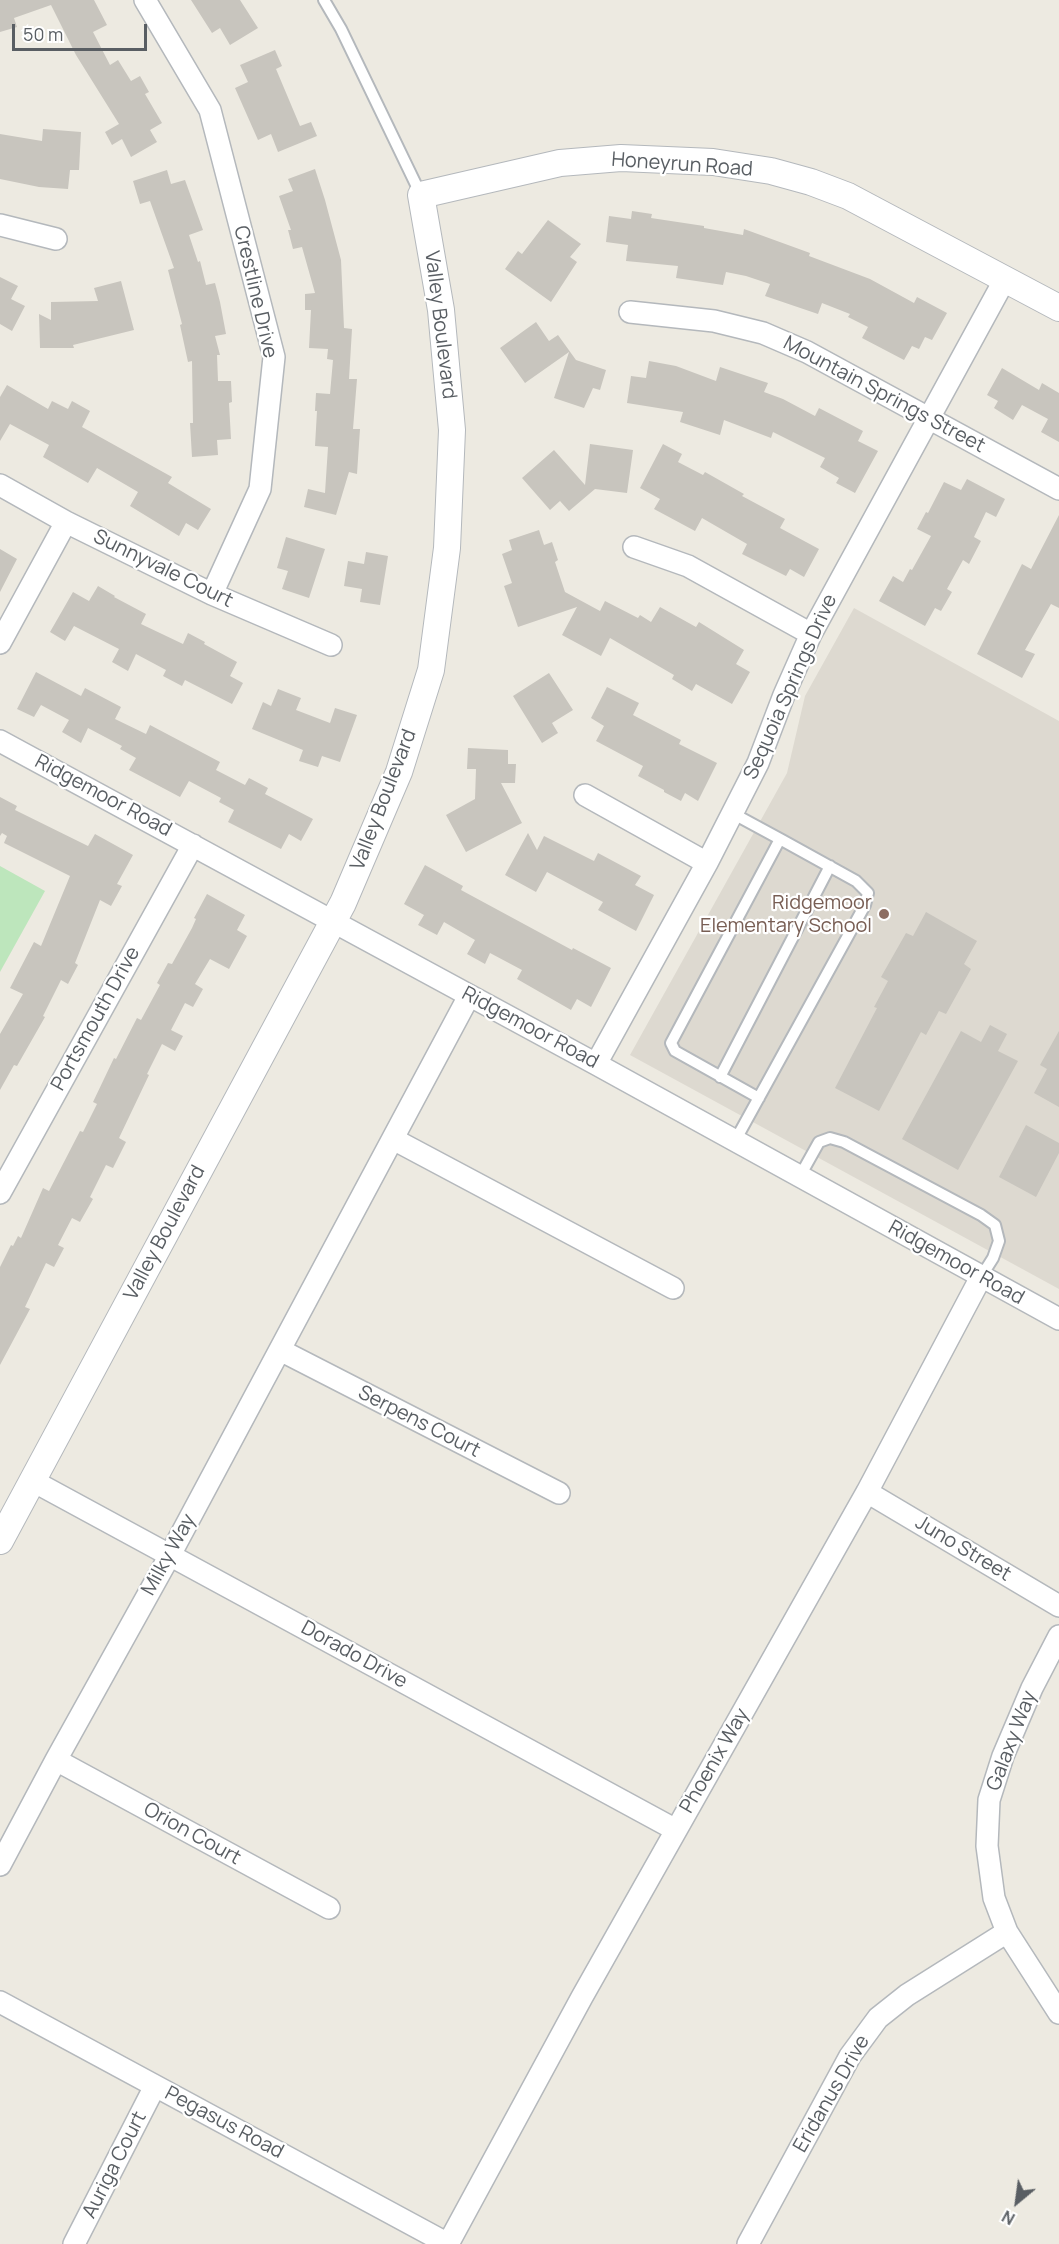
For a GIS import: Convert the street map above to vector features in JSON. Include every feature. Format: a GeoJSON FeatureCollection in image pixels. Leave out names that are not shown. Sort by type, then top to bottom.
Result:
{"type":"FeatureCollection","features":[{"type":"Feature","properties":{"kind":"street","name":"Crestline Drive"},"geometry":{"type":"LineString","coordinates":[[145,0],[210,110],[274,357],[260,489],[212,594]]}},
{"type":"Feature","properties":{"kind":"street","name":"Honeyrun Road"},"geometry":{"type":"LineString","coordinates":[[421,195],[560,163],[621,158],[713,162],[771,171],[811,182],[848,196],[1059,308]]}},
{"type":"Feature","properties":{"kind":"street","name":"Valley Boulevard"},"geometry":{"type":"LineString","coordinates":[[0,1541],[333,920],[366,853],[399,772],[431,670],[447,548],[452,430],[441,310],[421,195]]}},
{"type":"Feature","properties":{"kind":"street"},"geometry":{"type":"LineString","coordinates":[[0,225],[56,239]]}},
{"type":"Feature","properties":{"kind":"street","name":"Sequoia Springs Drive"},"geometry":{"type":"LineString","coordinates":[[596,1064],[707,863],[758,763],[811,634],[1005,279]]}},
{"type":"Feature","properties":{"kind":"street","name":"Mountain Springs Street"},"geometry":{"type":"LineString","coordinates":[[630,312],[714,321],[763,333],[807,352],[1059,489]]}},
{"type":"Feature","properties":{"kind":"street","name":"Sunnyvale Court"},"geometry":{"type":"LineString","coordinates":[[0,485],[66,522],[212,594],[331,645]]}},
{"type":"Feature","properties":{"kind":"street"},"geometry":{"type":"LineString","coordinates":[[0,643],[66,522]]}},
{"type":"Feature","properties":{"kind":"street"},"geometry":{"type":"LineString","coordinates":[[634,547],[688,566],[811,634]]}},
{"type":"Feature","properties":{"kind":"street","name":"Ridgemoor Road"},"geometry":{"type":"LineString","coordinates":[[0,741],[333,920],[1059,1319]]}},
{"type":"Feature","properties":{"kind":"street"},"geometry":{"type":"LineString","coordinates":[[585,795],[707,863]]}},
{"type":"Feature","properties":{"kind":"street","name":"Portsmouth Drive"},"geometry":{"type":"LineString","coordinates":[[0,1193],[193,845]]}},
{"type":"Feature","properties":{"kind":"street","name":"Milky Way"},"geometry":{"type":"LineString","coordinates":[[0,1865],[170,1555],[469,996]]}},
{"type":"Feature","properties":{"kind":"street"},"geometry":{"type":"LineString","coordinates":[[393,1139],[673,1288]]}},
{"type":"Feature","properties":{"kind":"street","name":"Phoenix Way"},"geometry":{"type":"LineString","coordinates":[[448,2244],[582,1997],[867,1492],[981,1277]]}},
{"type":"Feature","properties":{"kind":"street","name":"Serpens Court"},"geometry":{"type":"LineString","coordinates":[[280,1350],[559,1493]]}},
{"type":"Feature","properties":{"kind":"street","name":"Dorado Drive"},"geometry":{"type":"LineString","coordinates":[[33,1481],[676,1830]]}},
{"type":"Feature","properties":{"kind":"street","name":"Juno Street"},"geometry":{"type":"LineString","coordinates":[[867,1492],[1059,1606]]}},
{"type":"Feature","properties":{"kind":"street","name":"Galaxy Way"},"geometry":{"type":"LineString","coordinates":[[1059,1636],[1032,1688],[1007,1746],[989,1800],[987,1846],[994,1898],[1007,1932],[1059,2013]]}},
{"type":"Feature","properties":{"kind":"street","name":"Orion Court"},"geometry":{"type":"LineString","coordinates":[[56,1760],[329,1908]]}},
{"type":"Feature","properties":{"kind":"street","name":"Eridanus Drive"},"geometry":{"type":"LineString","coordinates":[[748,2244],[850,2056],[878,2018],[907,1995],[1007,1932]]}},
{"type":"Feature","properties":{"kind":"street","name":"Pegasus Road"},"geometry":{"type":"LineString","coordinates":[[0,2002],[448,2244]]}},
{"type":"Feature","properties":{"kind":"street","name":"Auriga Court"},"geometry":{"type":"LineString","coordinates":[[74,2244],[155,2086]]}},
{"type":"Feature","properties":{"kind":"lane","name":"Valley Boulevard"},"geometry":{"type":"LineString","coordinates":[[324,0],[341,29],[421,195]]}},
{"type":"Feature","properties":{"kind":"lane"},"geometry":{"type":"LineString","coordinates":[[732,813],[856,881],[868,893],[865,905],[735,1141]]}},
{"type":"Feature","properties":{"kind":"lane"},"geometry":{"type":"LineString","coordinates":[[759,1098],[675,1051],[671,1043],[780,839]]}},
{"type":"Feature","properties":{"kind":"lane"},"geometry":{"type":"LineString","coordinates":[[720,1077],[830,866]]}},
{"type":"Feature","properties":{"kind":"lane"},"geometry":{"type":"LineString","coordinates":[[800,1176],[819,1142],[830,1138],[844,1142],[981,1215],[995,1225],[999,1241],[993,1258],[981,1277]]}},
{"type":"Feature","properties":{"kind":"shaded area","name":"Ridgemoor Elementary School"},"geometry":{"type":"Polygon","coordinates":[[[854,608],[1059,721],[1059,1289],[630,1055],[787,773],[805,696],[854,608]]]}},
{"type":"Feature","properties":{"kind":"green space"},"geometry":{"type":"Polygon","coordinates":[[[0,866],[45,891],[0,972],[0,866]]]}},
{"type":"Feature","properties":{"kind":"building"},"geometry":{"type":"Polygon","coordinates":[[[0,0],[94,0],[107,25],[93,32],[110,65],[118,60],[131,81],[140,76],[149,92],[145,94],[162,123],[150,130],[157,142],[131,157],[122,139],[112,145],[105,132],[119,124],[76,55],[51,5],[14,18],[17,27],[0,32],[0,0]]]}},
{"type":"Feature","properties":{"kind":"building"},"geometry":{"type":"Polygon","coordinates":[[[191,0],[240,0],[258,28],[230,45],[220,28],[212,33],[191,0]]]}},
{"type":"Feature","properties":{"kind":"building"},"geometry":{"type":"Polygon","coordinates":[[[275,50],[282,66],[276,69],[300,126],[311,122],[317,136],[278,152],[271,134],[258,140],[235,88],[248,82],[240,65],[275,50]]]}},
{"type":"Feature","properties":{"kind":"building"},"geometry":{"type":"Polygon","coordinates":[[[43,129],[81,132],[79,170],[70,170],[68,189],[39,187],[0,179],[0,134],[42,141],[43,129]]]}},
{"type":"Feature","properties":{"kind":"building"},"geometry":{"type":"Polygon","coordinates":[[[315,169],[341,260],[344,328],[352,329],[349,379],[357,379],[353,429],[360,429],[357,474],[349,472],[336,515],[304,507],[308,489],[325,493],[328,447],[315,446],[316,393],[330,394],[333,360],[327,359],[328,349],[309,348],[311,310],[305,310],[305,294],[315,293],[302,247],[293,249],[288,230],[291,230],[279,196],[293,191],[288,179],[315,169]]]}},
{"type":"Feature","properties":{"kind":"building"},"geometry":{"type":"Polygon","coordinates":[[[167,170],[171,184],[185,180],[203,230],[189,235],[198,262],[200,261],[206,285],[215,283],[226,334],[215,336],[220,355],[217,355],[218,381],[231,381],[232,402],[229,403],[231,439],[217,440],[218,455],[192,457],[190,423],[193,423],[192,361],[188,362],[180,325],[182,324],[168,270],[174,268],[150,201],[140,204],[133,181],[167,170]]]}},
{"type":"Feature","properties":{"kind":"building"},"geometry":{"type":"Polygon","coordinates":[[[632,211],[652,214],[651,218],[743,235],[744,229],[810,253],[809,256],[870,279],[914,303],[917,297],[947,313],[932,340],[925,337],[919,349],[912,346],[904,360],[862,338],[868,327],[848,317],[850,314],[822,303],[818,314],[765,296],[770,284],[726,272],[723,285],[676,278],[678,266],[626,261],[628,245],[606,242],[609,216],[631,219],[632,211]]]}},
{"type":"Feature","properties":{"kind":"building"},"geometry":{"type":"Polygon","coordinates":[[[548,220],[581,244],[570,257],[577,262],[551,302],[505,269],[518,251],[522,254],[548,220]]]}},
{"type":"Feature","properties":{"kind":"building"},"geometry":{"type":"Polygon","coordinates":[[[0,277],[18,286],[11,299],[25,306],[12,331],[0,324],[0,277]]]}},
{"type":"Feature","properties":{"kind":"building"},"geometry":{"type":"Polygon","coordinates":[[[121,281],[134,330],[73,345],[74,348],[40,348],[39,314],[51,320],[51,302],[98,301],[94,288],[121,281]]]}},
{"type":"Feature","properties":{"kind":"building"},"geometry":{"type":"Polygon","coordinates":[[[536,322],[549,341],[558,335],[576,360],[606,370],[600,390],[593,388],[584,408],[554,398],[569,352],[525,383],[500,348],[536,322]]]}},
{"type":"Feature","properties":{"kind":"building"},"geometry":{"type":"Polygon","coordinates":[[[649,361],[676,366],[716,381],[720,367],[768,383],[764,392],[815,416],[819,408],[863,431],[858,441],[878,451],[855,493],[836,483],[839,478],[820,467],[825,458],[773,432],[771,438],[724,420],[720,435],[680,422],[683,412],[627,403],[631,376],[646,378],[649,361]]]}},
{"type":"Feature","properties":{"kind":"building"},"geometry":{"type":"Polygon","coordinates":[[[1002,368],[1039,390],[1042,383],[1059,393],[1059,442],[1041,432],[1048,419],[1022,405],[1013,420],[994,408],[998,401],[987,395],[1002,368]]]}},
{"type":"Feature","properties":{"kind":"building"},"geometry":{"type":"Polygon","coordinates":[[[7,385],[48,409],[52,401],[68,409],[72,401],[90,411],[82,427],[172,477],[168,483],[211,509],[198,530],[186,523],[179,536],[130,506],[138,492],[97,468],[88,483],[43,457],[49,445],[10,424],[0,441],[0,397],[7,385]]]}},
{"type":"Feature","properties":{"kind":"building"},"geometry":{"type":"Polygon","coordinates":[[[590,444],[633,450],[627,493],[595,489],[569,511],[560,501],[550,510],[522,478],[554,450],[585,485],[590,444]]]}},
{"type":"Feature","properties":{"kind":"building"},"geometry":{"type":"Polygon","coordinates":[[[663,444],[682,454],[678,462],[703,475],[705,472],[744,494],[742,496],[785,519],[780,528],[819,549],[804,577],[790,569],[786,576],[742,554],[747,544],[702,518],[695,531],[654,509],[660,499],[640,488],[663,444]]]}},
{"type":"Feature","properties":{"kind":"building"},"geometry":{"type":"Polygon","coordinates":[[[967,479],[1005,499],[996,517],[986,512],[974,537],[981,541],[969,564],[963,560],[947,589],[952,592],[941,611],[935,608],[925,626],[879,601],[893,576],[903,582],[931,536],[917,529],[944,482],[961,490],[967,479]]]}},
{"type":"Feature","properties":{"kind":"building"},"geometry":{"type":"Polygon","coordinates":[[[1059,515],[1059,608],[1051,604],[1025,650],[1035,654],[1022,678],[977,654],[1022,564],[1031,569],[1059,515]]]}},
{"type":"Feature","properties":{"kind":"building"},"geometry":{"type":"Polygon","coordinates":[[[539,530],[544,545],[552,542],[558,560],[555,562],[565,592],[600,611],[605,601],[651,622],[660,607],[696,627],[699,622],[744,650],[736,664],[750,672],[732,704],[696,684],[692,691],[672,679],[674,675],[610,638],[601,656],[562,635],[577,607],[518,627],[504,586],[512,583],[502,554],[512,550],[509,540],[539,530]]]}},
{"type":"Feature","properties":{"kind":"building"},"geometry":{"type":"Polygon","coordinates":[[[286,537],[325,549],[309,598],[282,589],[288,571],[277,568],[286,537]]]}},
{"type":"Feature","properties":{"kind":"building"},"geometry":{"type":"Polygon","coordinates":[[[0,549],[17,559],[0,592],[0,549]]]}},
{"type":"Feature","properties":{"kind":"building"},"geometry":{"type":"Polygon","coordinates":[[[366,552],[388,556],[380,605],[360,602],[362,589],[344,586],[348,561],[364,564],[366,552]]]}},
{"type":"Feature","properties":{"kind":"building"},"geometry":{"type":"Polygon","coordinates":[[[98,586],[146,614],[141,624],[183,644],[188,633],[237,662],[230,676],[243,683],[232,704],[185,680],[182,686],[163,676],[166,670],[136,654],[128,671],[112,662],[119,649],[74,626],[65,641],[50,632],[73,592],[89,601],[98,586]]]}},
{"type":"Feature","properties":{"kind":"building"},"geometry":{"type":"Polygon","coordinates":[[[36,672],[81,696],[85,688],[121,707],[115,719],[146,734],[150,725],[220,762],[216,770],[245,785],[249,778],[268,788],[265,794],[313,819],[301,841],[289,834],[281,849],[228,822],[234,810],[219,802],[221,798],[189,781],[180,797],[129,770],[136,758],[120,749],[122,746],[88,728],[81,743],[62,732],[69,720],[41,705],[34,717],[17,709],[36,672]]]}},
{"type":"Feature","properties":{"kind":"building"},"geometry":{"type":"Polygon","coordinates":[[[549,673],[573,710],[552,723],[558,733],[542,743],[513,696],[549,673]]]}},
{"type":"Feature","properties":{"kind":"building"},"geometry":{"type":"Polygon","coordinates":[[[607,687],[639,703],[633,715],[681,740],[679,744],[717,763],[698,801],[685,793],[681,801],[664,792],[638,776],[643,766],[596,741],[604,726],[591,718],[607,687]]]}},
{"type":"Feature","properties":{"kind":"building"},"geometry":{"type":"Polygon","coordinates":[[[278,689],[301,698],[296,710],[330,723],[335,708],[357,715],[340,762],[322,756],[318,767],[299,761],[303,750],[252,729],[263,702],[271,706],[278,689]]]}},
{"type":"Feature","properties":{"kind":"building"},"geometry":{"type":"Polygon","coordinates":[[[468,748],[508,750],[508,764],[516,764],[515,783],[501,783],[522,823],[466,852],[446,815],[475,799],[476,769],[467,769],[468,748]]]}},
{"type":"Feature","properties":{"kind":"building"},"geometry":{"type":"Polygon","coordinates":[[[0,797],[17,806],[15,810],[88,846],[95,834],[133,855],[117,884],[122,886],[111,906],[100,900],[75,963],[78,965],[68,984],[61,980],[43,1016],[45,1017],[17,1066],[14,1065],[0,1090],[0,1034],[23,994],[10,988],[34,942],[41,946],[70,876],[4,843],[7,836],[2,833],[0,836],[0,797]]]}},
{"type":"Feature","properties":{"kind":"building"},"geometry":{"type":"Polygon","coordinates":[[[528,833],[537,850],[544,836],[594,861],[598,853],[641,876],[635,885],[654,895],[636,931],[598,910],[603,902],[547,872],[536,892],[505,875],[528,833]]]}},
{"type":"Feature","properties":{"kind":"building"},"geometry":{"type":"Polygon","coordinates":[[[425,865],[463,886],[461,890],[572,950],[573,948],[611,968],[591,1007],[577,999],[571,1010],[517,979],[522,970],[490,953],[485,964],[467,954],[475,940],[444,922],[437,935],[418,925],[424,915],[404,904],[425,865]]]}},
{"type":"Feature","properties":{"kind":"building"},"geometry":{"type":"Polygon","coordinates":[[[207,894],[245,915],[237,930],[247,936],[229,969],[210,959],[195,984],[203,989],[193,1007],[185,1003],[171,1030],[183,1036],[175,1051],[162,1044],[119,1138],[126,1142],[113,1168],[106,1165],[90,1197],[93,1199],[80,1222],[72,1218],[58,1245],[64,1248],[54,1267],[46,1263],[25,1307],[30,1309],[0,1365],[0,1267],[11,1245],[13,1246],[18,1236],[21,1238],[43,1188],[49,1191],[80,1131],[83,1132],[97,1104],[93,1102],[114,1058],[116,1059],[137,1018],[141,1020],[160,985],[157,983],[168,963],[172,964],[207,894]]]}},
{"type":"Feature","properties":{"kind":"building"},"geometry":{"type":"Polygon","coordinates":[[[926,912],[977,941],[964,964],[971,969],[946,1014],[939,1011],[926,1035],[921,1032],[879,1111],[835,1088],[877,1008],[874,1007],[888,981],[881,977],[906,933],[913,936],[926,912]]]}},
{"type":"Feature","properties":{"kind":"building"},"geometry":{"type":"Polygon","coordinates":[[[990,1025],[1007,1034],[998,1051],[1018,1061],[958,1170],[902,1139],[961,1031],[981,1042],[990,1025]]]}},
{"type":"Feature","properties":{"kind":"building"},"geometry":{"type":"Polygon","coordinates":[[[1059,1031],[1059,1107],[1034,1093],[1047,1069],[1040,1065],[1059,1031]]]}},
{"type":"Feature","properties":{"kind":"building"},"geometry":{"type":"Polygon","coordinates":[[[1026,1125],[1059,1143],[1059,1153],[1036,1197],[999,1177],[1026,1125]]]}},
{"type":"Feature","properties":{"kind":"place","name":"Ridgemoor Elementary School"},"geometry":{"type":"Point","coordinates":[884,914]}}]}
